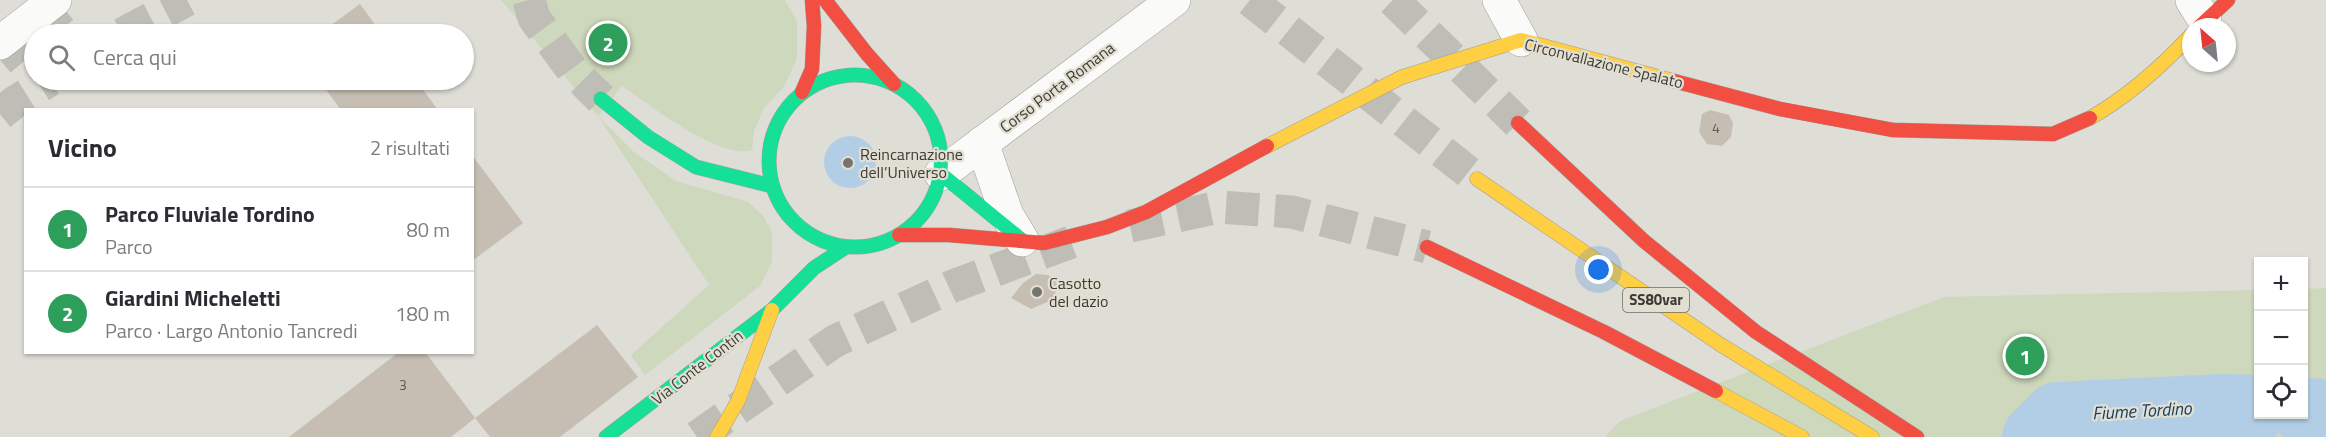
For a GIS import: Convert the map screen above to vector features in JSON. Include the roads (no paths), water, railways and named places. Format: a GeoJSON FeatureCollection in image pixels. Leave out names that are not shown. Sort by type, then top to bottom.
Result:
{"type":"FeatureCollection","features":[{"type":"Feature","properties":{"kind":"main road"},"geometry":{"type":"LineString","coordinates":[[802,92],[828,80],[856,74],[876,77],[894,84],[912,96],[926,112],[936,131],[941,153],[940,174],[936,192],[927,210],[899,236],[873,246],[846,247],[819,240],[795,224],[781,207],[772,186],[768,161],[772,135],[784,111],[802,92],[812,69],[814,26],[812,0]]}},
{"type":"Feature","properties":{"kind":"main road"},"geometry":{"type":"LineString","coordinates":[[825,0],[867,54],[894,84]]}},
{"type":"Feature","properties":{"kind":"main road","name":"Circonvallazione Spalato"},"geometry":{"type":"LineString","coordinates":[[899,236],[949,235],[1044,243],[1107,227],[1191,189],[1286,136],[1402,77],[1521,40],[1780,109],[1893,130],[2053,134],[2078,125],[2122,99],[2166,62],[2203,17]]}},
{"type":"Feature","properties":{"kind":"main road"},"geometry":{"type":"LineString","coordinates":[[601,99],[648,137],[696,167],[772,186]]}},
{"type":"Feature","properties":{"kind":"main road"},"geometry":{"type":"LineString","coordinates":[[1518,123],[1661,255],[1756,332],[1917,437]]}},
{"type":"Feature","properties":{"kind":"main road"},"geometry":{"type":"LineString","coordinates":[[940,174],[1022,240]]}},
{"type":"Feature","properties":{"kind":"main road","name":"SS80var"},"geometry":{"type":"LineString","coordinates":[[1478,179],[1701,331],[1872,437]]}},
{"type":"Feature","properties":{"kind":"main road"},"geometry":{"type":"LineString","coordinates":[[795,224],[797,240]]}},
{"type":"Feature","properties":{"kind":"main road","name":"Via Conte Contin"},"geometry":{"type":"LineString","coordinates":[[606,437],[772,310],[814,268],[846,247]]}},
{"type":"Feature","properties":{"kind":"main road"},"geometry":{"type":"LineString","coordinates":[[1427,247],[1604,332],[1802,437]]}},
{"type":"Feature","properties":{"kind":"main road"},"geometry":{"type":"LineString","coordinates":[[788,295],[796,268]]}},
{"type":"Feature","properties":{"kind":"main road"},"geometry":{"type":"LineString","coordinates":[[717,437],[742,391],[772,310]]}},
{"type":"Feature","properties":{"kind":"street"},"geometry":{"type":"LineString","coordinates":[[24,24],[55,0]]}},
{"type":"Feature","properties":{"kind":"street","name":"Corso Porta Romana"},"geometry":{"type":"LineString","coordinates":[[940,174],[982,143],[1138,11],[1174,0]]}},
{"type":"Feature","properties":{"kind":"street"},"geometry":{"type":"LineString","coordinates":[[1499,0],[1521,40]]}},
{"type":"Feature","properties":{"kind":"street"},"geometry":{"type":"LineString","coordinates":[[0,43],[24,24]]}},
{"type":"Feature","properties":{"kind":"street"},"geometry":{"type":"LineString","coordinates":[[982,143],[1007,215],[1022,240]]}},
{"type":"Feature","properties":{"kind":"water"},"geometry":{"type":"Polygon","coordinates":[[[850,136],[860,138],[868,144],[874,152],[876,162],[874,172],[868,180],[860,186],[850,188],[840,186],[832,180],[826,172],[824,162],[826,152],[832,144],[840,138],[850,136]]]}},
{"type":"Feature","properties":{"kind":"waterway","name":"Fiume Tordino"},"geometry":{"type":"LineString","coordinates":[[2035,437],[2057,415],[2222,407],[2254,408]]}},
{"type":"Feature","properties":{"kind":"waterway","name":"Fiume Tordino"},"geometry":{"type":"LineString","coordinates":[[2308,411],[2326,412]]}},
{"type":"Feature","properties":{"kind":"tunnel"},"geometry":{"type":"LineString","coordinates":[[43,24],[71,0]]}},
{"type":"Feature","properties":{"kind":"tunnel"},"geometry":{"type":"LineString","coordinates":[[141,24],[187,0]]}},
{"type":"Feature","properties":{"kind":"tunnel"},"geometry":{"type":"LineString","coordinates":[[529,0],[534,18],[573,71],[601,99]]}},
{"type":"Feature","properties":{"kind":"tunnel"},"geometry":{"type":"LineString","coordinates":[[1250,0],[1477,179]]}},
{"type":"Feature","properties":{"kind":"tunnel"},"geometry":{"type":"LineString","coordinates":[[1393,0],[1518,123]]}},
{"type":"Feature","properties":{"kind":"tunnel"},"geometry":{"type":"LineString","coordinates":[[0,60],[24,40]]}},
{"type":"Feature","properties":{"kind":"tunnel"},"geometry":{"type":"LineString","coordinates":[[0,114],[34,90]]}},
{"type":"Feature","properties":{"kind":"tunnel"},"geometry":{"type":"LineString","coordinates":[[1130,226],[1219,207],[1292,212],[1427,247]]}},
{"type":"Feature","properties":{"kind":"tunnel"},"geometry":{"type":"LineString","coordinates":[[697,437],[835,341],[953,286],[1071,242]]}},
{"type":"Feature","properties":{"kind":"place","name":"Giardini Micheletti"},"geometry":{"type":"Point","coordinates":[608,43]}},
{"type":"Feature","properties":{"kind":"place","name":"Reincarnazione dell’Universo"},"geometry":{"type":"Point","coordinates":[848,163]}},
{"type":"Feature","properties":{"kind":"place","name":"Casotto del dazio"},"geometry":{"type":"Point","coordinates":[1037,292]}},
{"type":"Feature","properties":{"kind":"place","name":"Parco Fluviale Tordino"},"geometry":{"type":"Point","coordinates":[2025,356]}}]}
